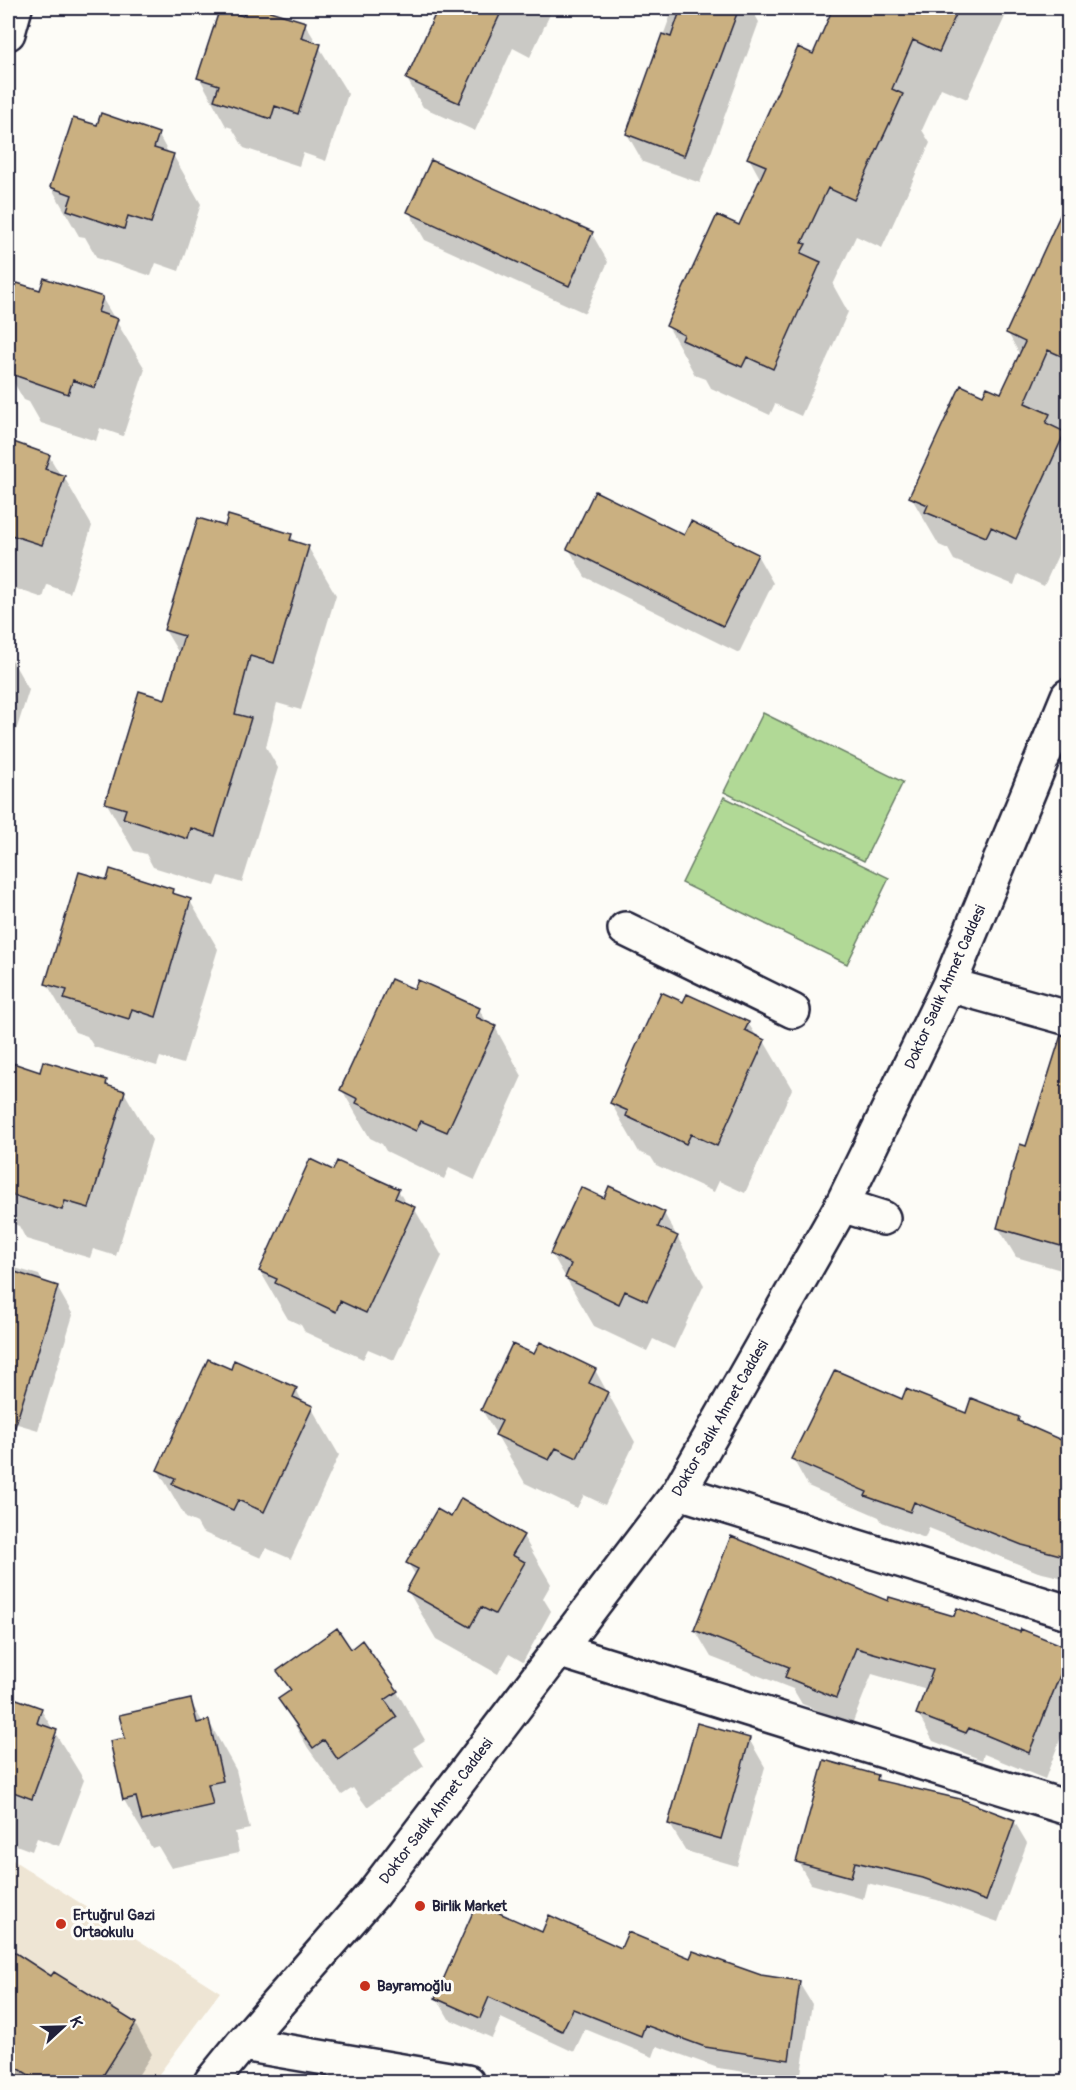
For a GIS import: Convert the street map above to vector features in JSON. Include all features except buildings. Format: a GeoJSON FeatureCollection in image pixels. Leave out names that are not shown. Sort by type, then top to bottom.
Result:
{"type":"FeatureCollection","features":[{"type":"Feature","properties":{"kind":"street"},"geometry":{"type":"LineString","coordinates":[[8,33],[15,8]]}},
{"type":"Feature","properties":{"kind":"street","name":"Doktor Sadık Ahmet Caddesi"},"geometry":{"type":"LineString","coordinates":[[211,2082],[372,1895],[679,1492],[842,1204],[949,985],[1068,696]]}},
{"type":"Feature","properties":{"kind":"street"},"geometry":{"type":"LineString","coordinates":[[625,929],[793,1011]]}},
{"type":"Feature","properties":{"kind":"street"},"geometry":{"type":"LineString","coordinates":[[949,985],[1068,1018]]}},
{"type":"Feature","properties":{"kind":"street"},"geometry":{"type":"LineString","coordinates":[[842,1204],[883,1218]]}},
{"type":"Feature","properties":{"kind":"street"},"geometry":{"type":"LineString","coordinates":[[679,1492],[1068,1612]]}},
{"type":"Feature","properties":{"kind":"street"},"geometry":{"type":"LineString","coordinates":[[558,1650],[1068,1808]]}},
{"type":"Feature","properties":{"kind":"street"},"geometry":{"type":"LineString","coordinates":[[242,2044],[467,2082]]}},
{"type":"Feature","properties":{"kind":"shaded area","name":"Ertuğrul Gazi Ortaokulu"},"geometry":{"type":"Polygon","coordinates":[[[8,1857],[220,1992],[153,2082],[8,2082],[8,1857]]]}},
{"type":"Feature","properties":{"kind":"green space"},"geometry":{"type":"Polygon","coordinates":[[[763,713],[903,782],[864,861],[724,792],[763,713]]]}},
{"type":"Feature","properties":{"kind":"green space"},"geometry":{"type":"Polygon","coordinates":[[[724,797],[889,878],[847,964],[682,883],[724,797]]]}},
{"type":"Feature","properties":{"kind":"place","name":"Birlik Market"},"geometry":{"type":"Point","coordinates":[420,1906]}},
{"type":"Feature","properties":{"kind":"place","name":"Ertuğrul Gazi Ortaokulu"},"geometry":{"type":"Point","coordinates":[61,1924]}},
{"type":"Feature","properties":{"kind":"place","name":"Bayramoğlu"},"geometry":{"type":"Point","coordinates":[365,1986]}}]}
